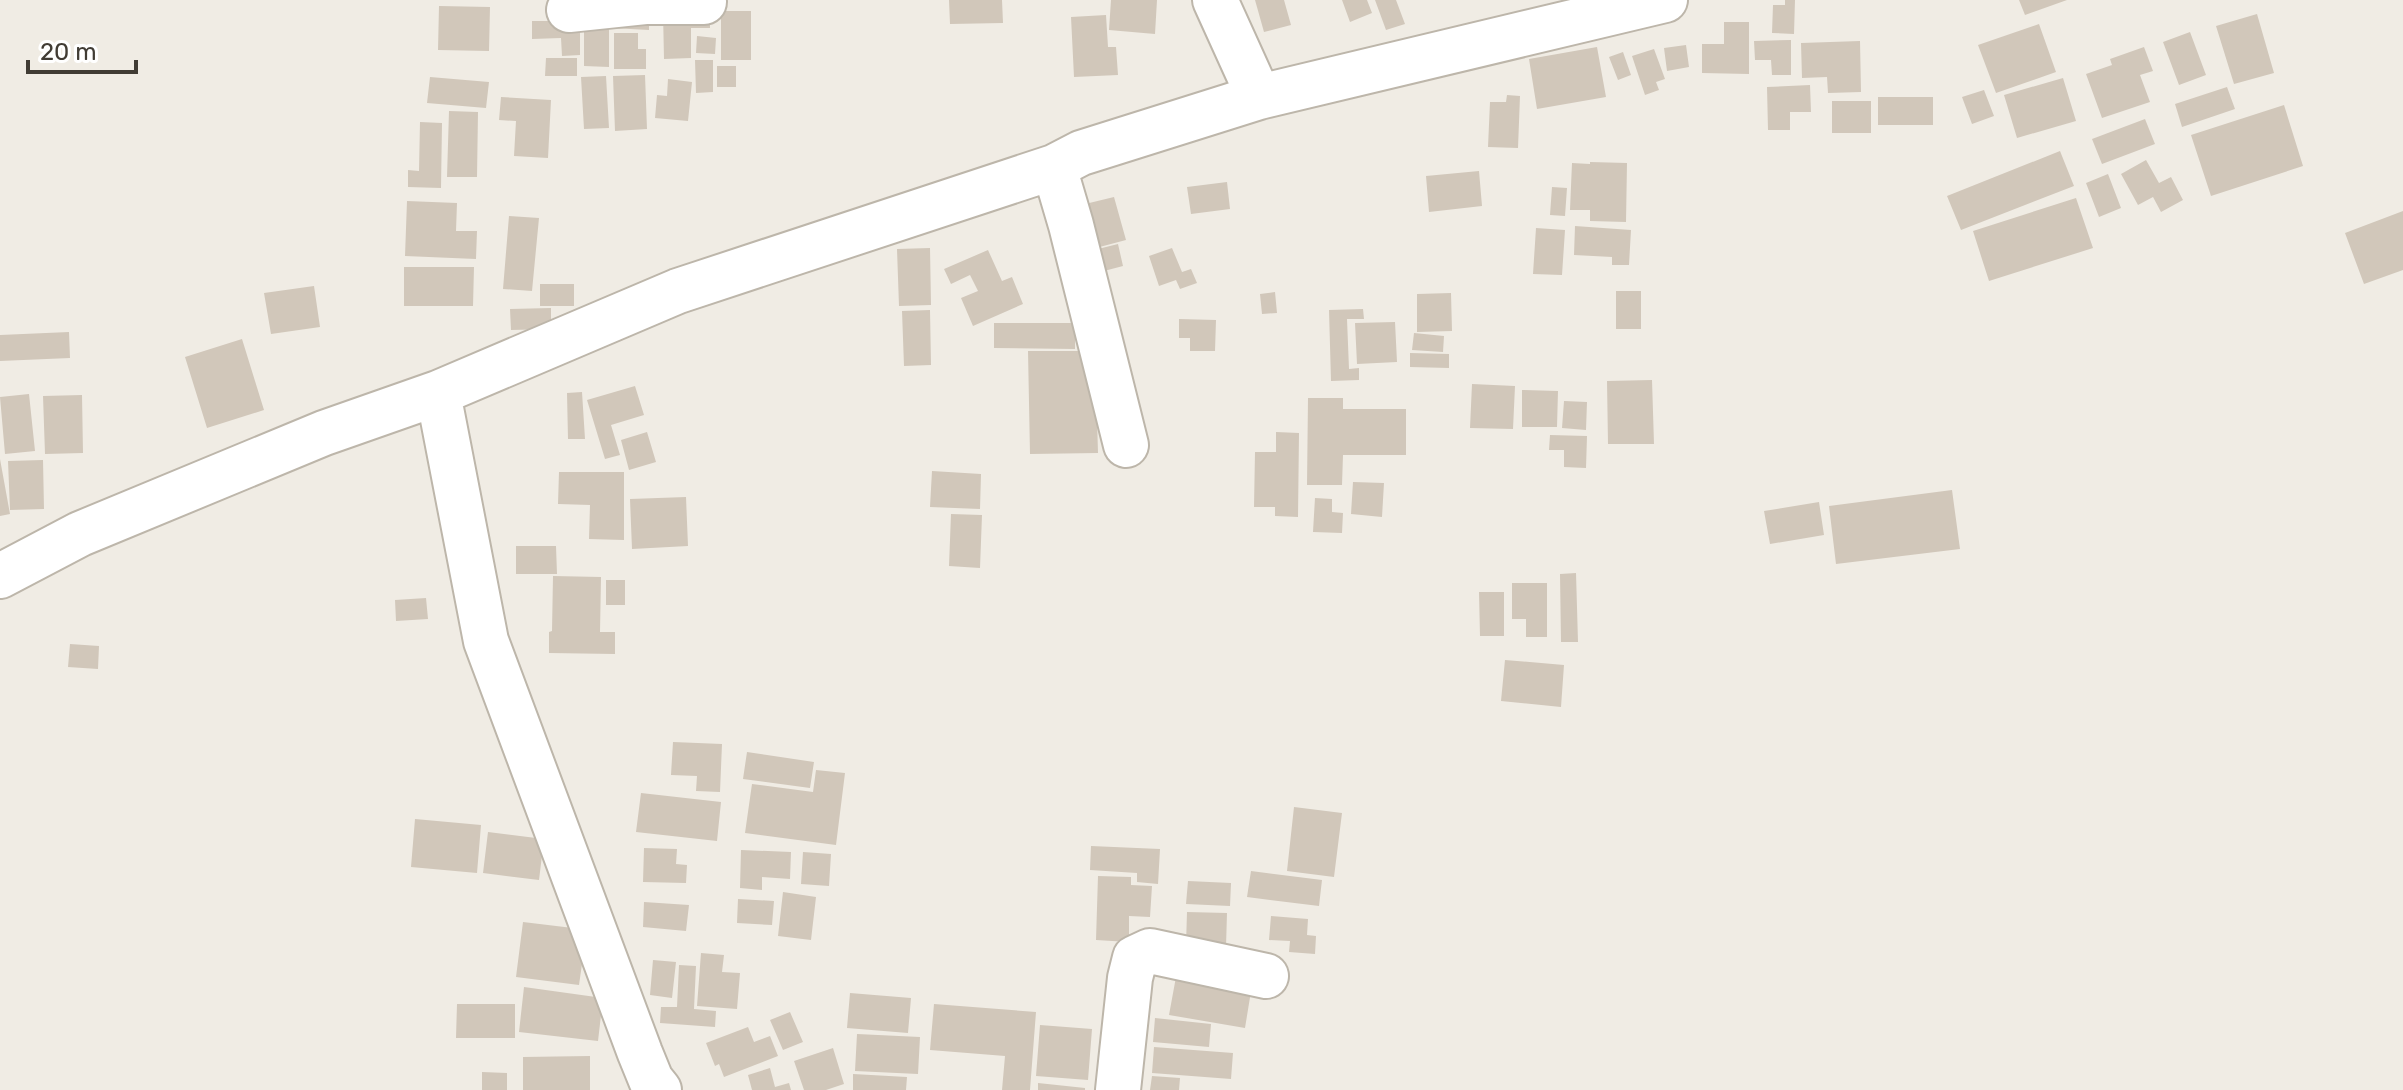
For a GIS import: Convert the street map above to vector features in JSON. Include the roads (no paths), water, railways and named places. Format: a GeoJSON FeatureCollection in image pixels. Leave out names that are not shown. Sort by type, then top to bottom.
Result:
{"type":"FeatureCollection","features":[{"type":"Feature","properties":{"kind":"street"},"geometry":{"type":"LineString","coordinates":[[569,10],[703,0]]}},
{"type":"Feature","properties":{"kind":"street"},"geometry":{"type":"LineString","coordinates":[[1215,0],[1259,97]]}},
{"type":"Feature","properties":{"kind":"street"},"geometry":{"type":"LineString","coordinates":[[0,576],[80,534],[324,433],[438,393],[678,291],[1054,167],[1081,153],[1259,97],[1643,3]]}},
{"type":"Feature","properties":{"kind":"street"},"geometry":{"type":"LineString","coordinates":[[1054,167],[1126,445]]}},
{"type":"Feature","properties":{"kind":"street"},"geometry":{"type":"LineString","coordinates":[[438,393],[486,641],[640,1053],[651,1080],[659,1090]]}},
{"type":"Feature","properties":{"kind":"street"},"geometry":{"type":"LineString","coordinates":[[1118,1090],[1130,978],[1135,958],[1150,951],[1266,976]]}}]}
